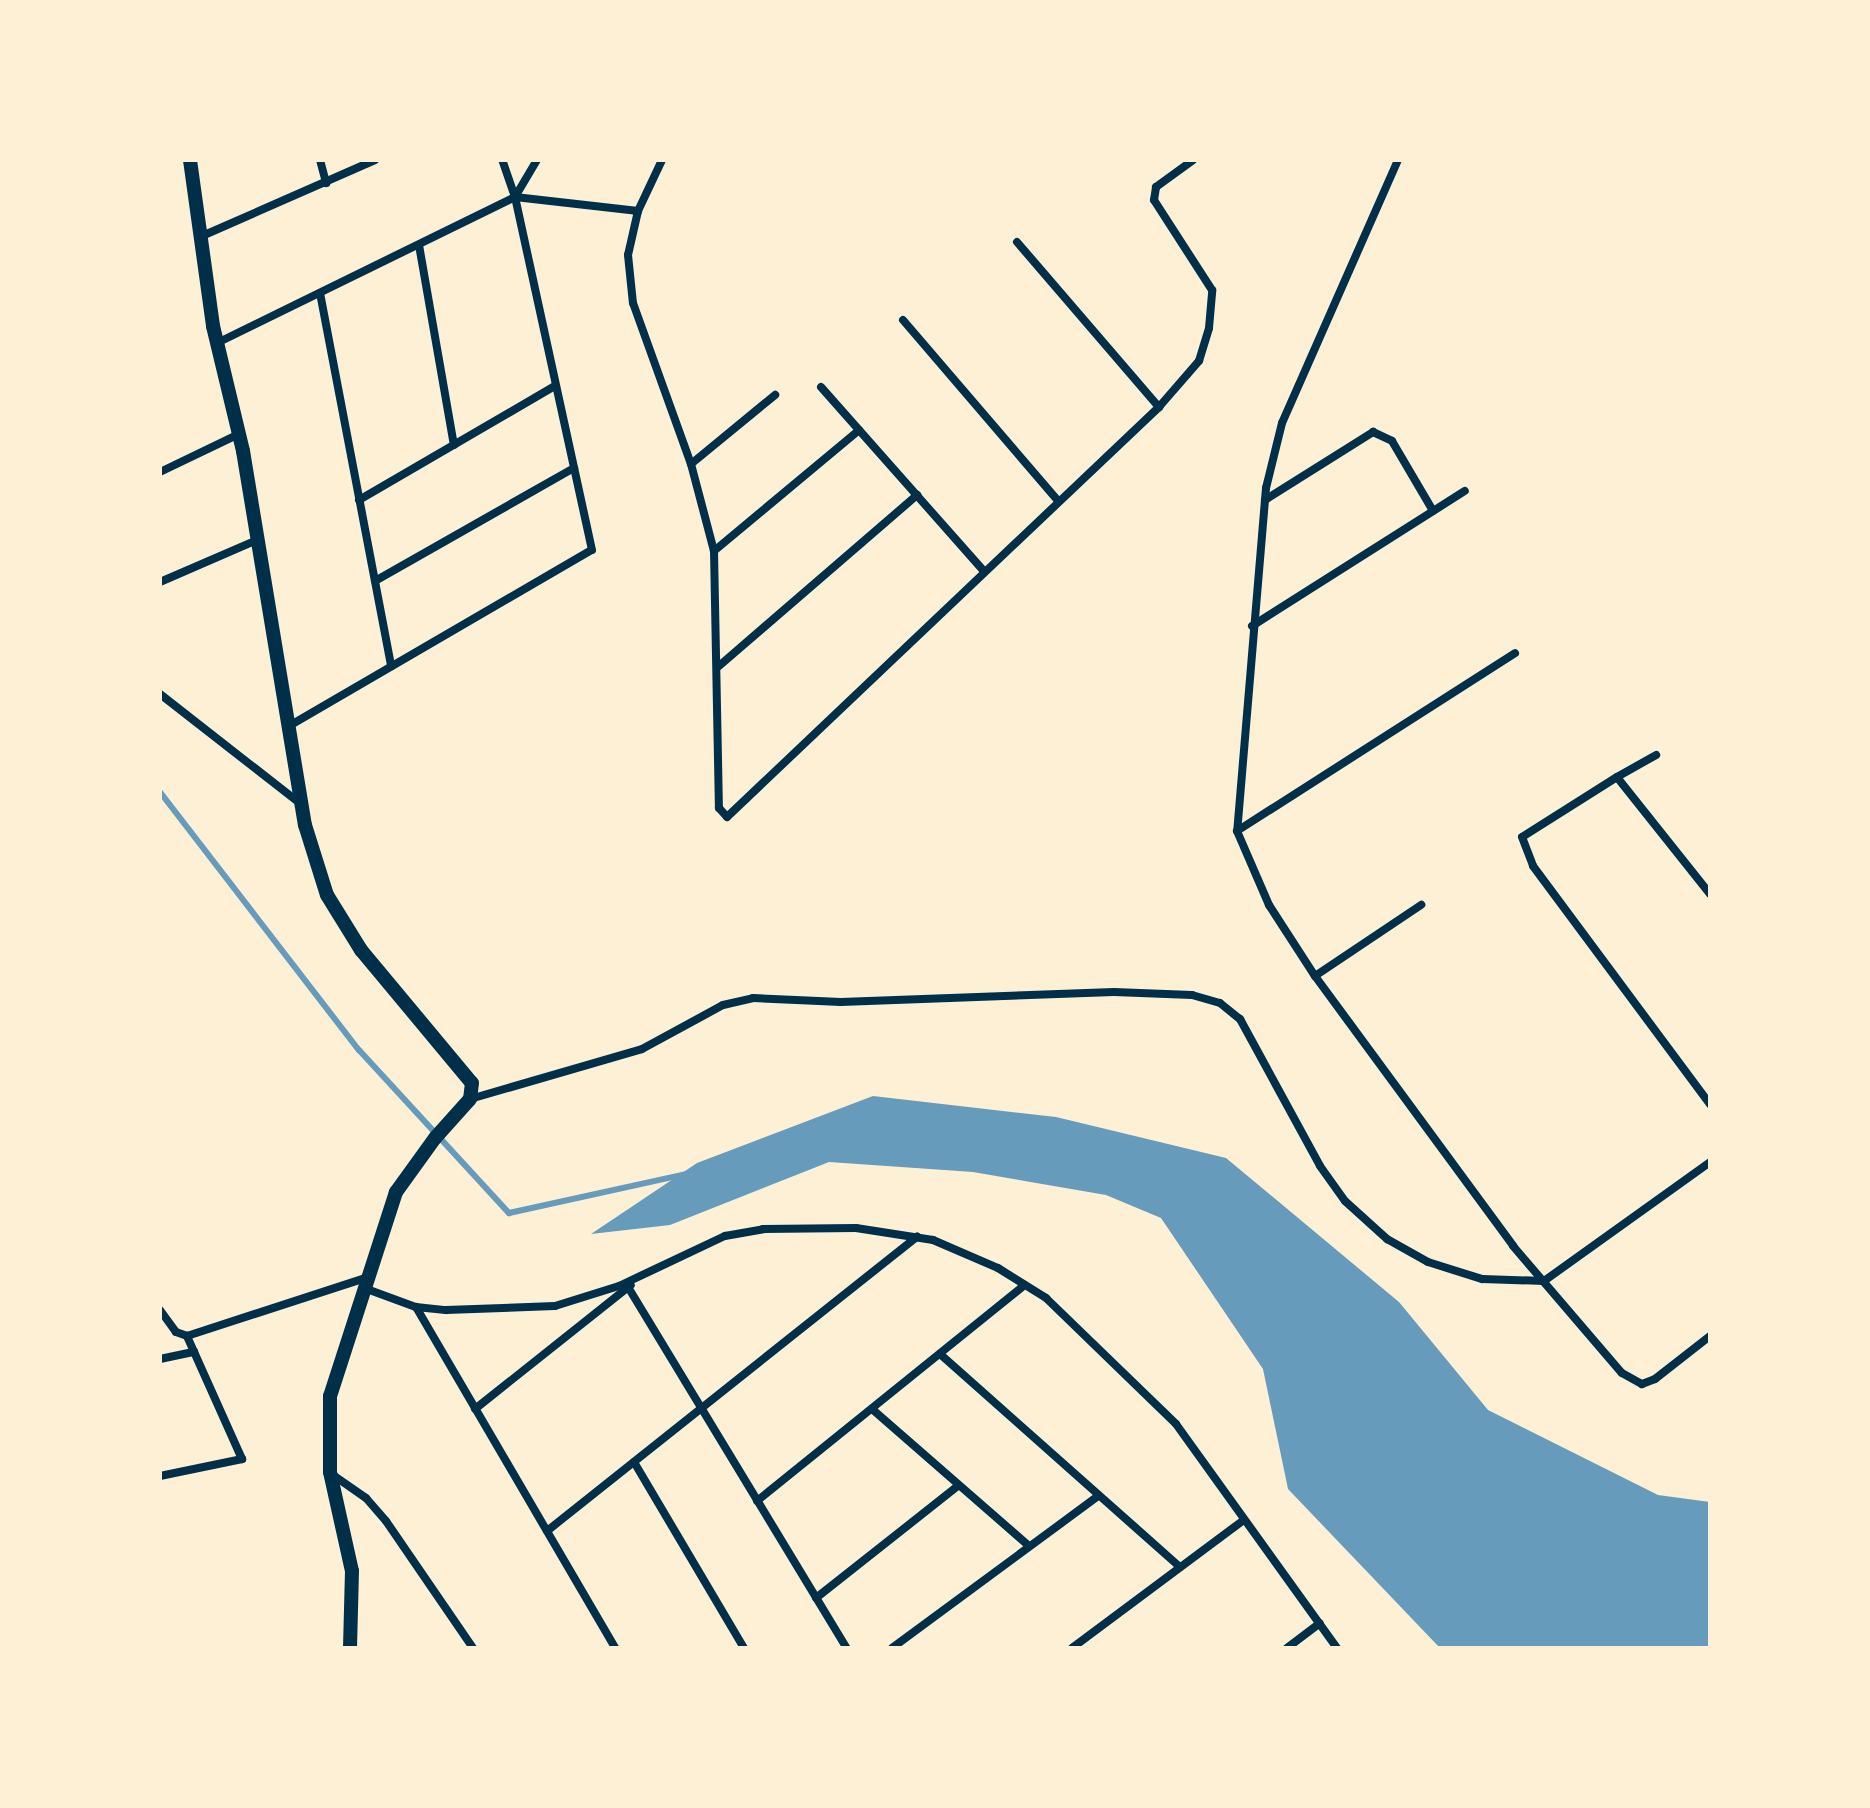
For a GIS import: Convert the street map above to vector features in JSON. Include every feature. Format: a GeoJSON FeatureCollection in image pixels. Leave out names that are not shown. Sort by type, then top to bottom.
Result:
{"type":"FeatureCollection","features":[{"type":"Feature","properties":{"kind":"street"},"geometry":{"type":"LineString","coordinates":[[190,160],[217,343],[239,434],[301,804],[327,895],[361,950],[465,1069],[472,1083],[470,1099]]}},
{"type":"Feature","properties":{"kind":"street"},"geometry":{"type":"LineString","coordinates":[[320,160],[326,183]]}},
{"type":"Feature","properties":{"kind":"street"},"geometry":{"type":"LineString","coordinates":[[202,236],[375,160]]}},
{"type":"Feature","properties":{"kind":"street"},"geometry":{"type":"LineString","coordinates":[[287,727],[592,550],[515,197],[502,160]]}},
{"type":"Feature","properties":{"kind":"street"},"geometry":{"type":"LineString","coordinates":[[217,343],[515,197],[537,160]]}},
{"type":"Feature","properties":{"kind":"street"},"geometry":{"type":"LineString","coordinates":[[662,160],[638,211],[628,255],[633,303],[691,464],[714,551],[719,666],[719,808],[727,817],[1159,407],[1199,361],[1209,328],[1212,290],[1154,200],[1156,187],[1193,160]]}},
{"type":"Feature","properties":{"kind":"street"},"geometry":{"type":"LineString","coordinates":[[1398,160],[1282,423],[1265,500],[1237,831],[1269,905],[1315,976],[1544,1281],[1622,1373],[1642,1384],[1710,1336]]}},
{"type":"Feature","properties":{"kind":"street"},"geometry":{"type":"LineString","coordinates":[[515,197],[638,211]]}},
{"type":"Feature","properties":{"kind":"street"},"geometry":{"type":"LineString","coordinates":[[1017,242],[1159,407]]}},
{"type":"Feature","properties":{"kind":"street"},"geometry":{"type":"LineString","coordinates":[[419,245],[454,445]]}},
{"type":"Feature","properties":{"kind":"street"},"geometry":{"type":"LineString","coordinates":[[320,293],[391,666]]}},
{"type":"Feature","properties":{"kind":"street"},"geometry":{"type":"LineString","coordinates":[[903,320],[1058,501]]}},
{"type":"Feature","properties":{"kind":"street"},"geometry":{"type":"LineString","coordinates":[[359,500],[555,386]]}},
{"type":"Feature","properties":{"kind":"street"},"geometry":{"type":"LineString","coordinates":[[821,387],[984,571]]}},
{"type":"Feature","properties":{"kind":"street"},"geometry":{"type":"LineString","coordinates":[[691,464],[775,395]]}},
{"type":"Feature","properties":{"kind":"street"},"geometry":{"type":"LineString","coordinates":[[714,551],[859,430]]}},
{"type":"Feature","properties":{"kind":"street"},"geometry":{"type":"LineString","coordinates":[[1265,500],[1373,432],[1392,441],[1433,511]]}},
{"type":"Feature","properties":{"kind":"street"},"geometry":{"type":"LineString","coordinates":[[160,472],[239,434]]}},
{"type":"Feature","properties":{"kind":"street"},"geometry":{"type":"LineString","coordinates":[[375,581],[574,468]]}},
{"type":"Feature","properties":{"kind":"street"},"geometry":{"type":"LineString","coordinates":[[1252,626],[1465,491]]}},
{"type":"Feature","properties":{"kind":"street"},"geometry":{"type":"LineString","coordinates":[[719,666],[917,495]]}},
{"type":"Feature","properties":{"kind":"street"},"geometry":{"type":"LineString","coordinates":[[160,582],[257,540]]}},
{"type":"Feature","properties":{"kind":"street"},"geometry":{"type":"LineString","coordinates":[[1237,831],[1515,653]]}},
{"type":"Feature","properties":{"kind":"street"},"geometry":{"type":"LineString","coordinates":[[160,694],[301,804]]}},
{"type":"Feature","properties":{"kind":"street"},"geometry":{"type":"LineString","coordinates":[[1656,755],[1530,828],[1522,845],[1710,1104]]}},
{"type":"Feature","properties":{"kind":"street"},"geometry":{"type":"LineString","coordinates":[[1617,777],[1710,894]]}},
{"type":"Feature","properties":{"kind":"street"},"geometry":{"type":"LineString","coordinates":[[1315,976],[1421,905]]}},
{"type":"Feature","properties":{"kind":"street"},"geometry":{"type":"LineString","coordinates":[[350,1648],[352,1571],[330,1472],[330,1396],[396,1192],[435,1138],[470,1099],[642,1049],[723,1005],[753,998],[841,1002],[1114,992],[1192,995],[1220,1003],[1240,1019],[1320,1166],[1345,1201],[1387,1239],[1428,1262],[1482,1279],[1544,1281],[1710,1162]]}},
{"type":"Feature","properties":{"kind":"street"},"geometry":{"type":"LineString","coordinates":[[160,1310],[176,1332],[187,1336],[365,1283],[416,1307],[555,1306],[619,1286],[653,1267],[725,1236],[763,1229],[856,1228],[917,1237],[967,1254],[1025,1285],[1088,1335],[1176,1424],[1337,1648]]}},
{"type":"Feature","properties":{"kind":"street"},"geometry":{"type":"LineString","coordinates":[[547,1531],[917,1237]]}},
{"type":"Feature","properties":{"kind":"street"},"geometry":{"type":"LineString","coordinates":[[475,1409],[653,1267]]}},
{"type":"Feature","properties":{"kind":"street"},"geometry":{"type":"LineString","coordinates":[[757,1501],[1025,1285]]}},
{"type":"Feature","properties":{"kind":"street"},"geometry":{"type":"LineString","coordinates":[[628,1287],[847,1648]]}},
{"type":"Feature","properties":{"kind":"street"},"geometry":{"type":"LineString","coordinates":[[416,1307],[615,1648]]}},
{"type":"Feature","properties":{"kind":"street"},"geometry":{"type":"LineString","coordinates":[[160,1476],[242,1459],[187,1336]]}},
{"type":"Feature","properties":{"kind":"street"},"geometry":{"type":"LineString","coordinates":[[160,1359],[194,1352]]}},
{"type":"Feature","properties":{"kind":"street"},"geometry":{"type":"LineString","coordinates":[[940,1354],[1180,1567]]}},
{"type":"Feature","properties":{"kind":"street"},"geometry":{"type":"LineString","coordinates":[[872,1409],[1029,1546]]}},
{"type":"Feature","properties":{"kind":"street"},"geometry":{"type":"LineString","coordinates":[[634,1462],[744,1648]]}},
{"type":"Feature","properties":{"kind":"street"},"geometry":{"type":"LineString","coordinates":[[330,1472],[366,1498],[386,1521],[473,1648]]}},
{"type":"Feature","properties":{"kind":"street"},"geometry":{"type":"LineString","coordinates":[[816,1598],[959,1485]]}},
{"type":"Feature","properties":{"kind":"street"},"geometry":{"type":"LineString","coordinates":[[892,1648],[1098,1496]]}},
{"type":"Feature","properties":{"kind":"street"},"geometry":{"type":"LineString","coordinates":[[1072,1648],[1244,1520]]}},
{"type":"Feature","properties":{"kind":"street"},"geometry":{"type":"LineString","coordinates":[[1287,1648],[1320,1623]]}},
{"type":"Feature","properties":{"kind":"water"},"geometry":{"type":"Polygon","coordinates":[[[873,1096],[1056,1117],[1226,1158],[1399,1302],[1488,1410],[1658,1495],[1710,1502],[1710,1648],[1440,1648],[1288,1489],[1263,1369],[1161,1218],[1106,1195],[973,1172],[829,1162],[670,1225],[591,1234],[697,1163],[873,1096]]]}},
{"type":"Feature","properties":{"kind":"waterway"},"geometry":{"type":"LineString","coordinates":[[160,792],[359,1050],[509,1213],[686,1174]]}}]}
